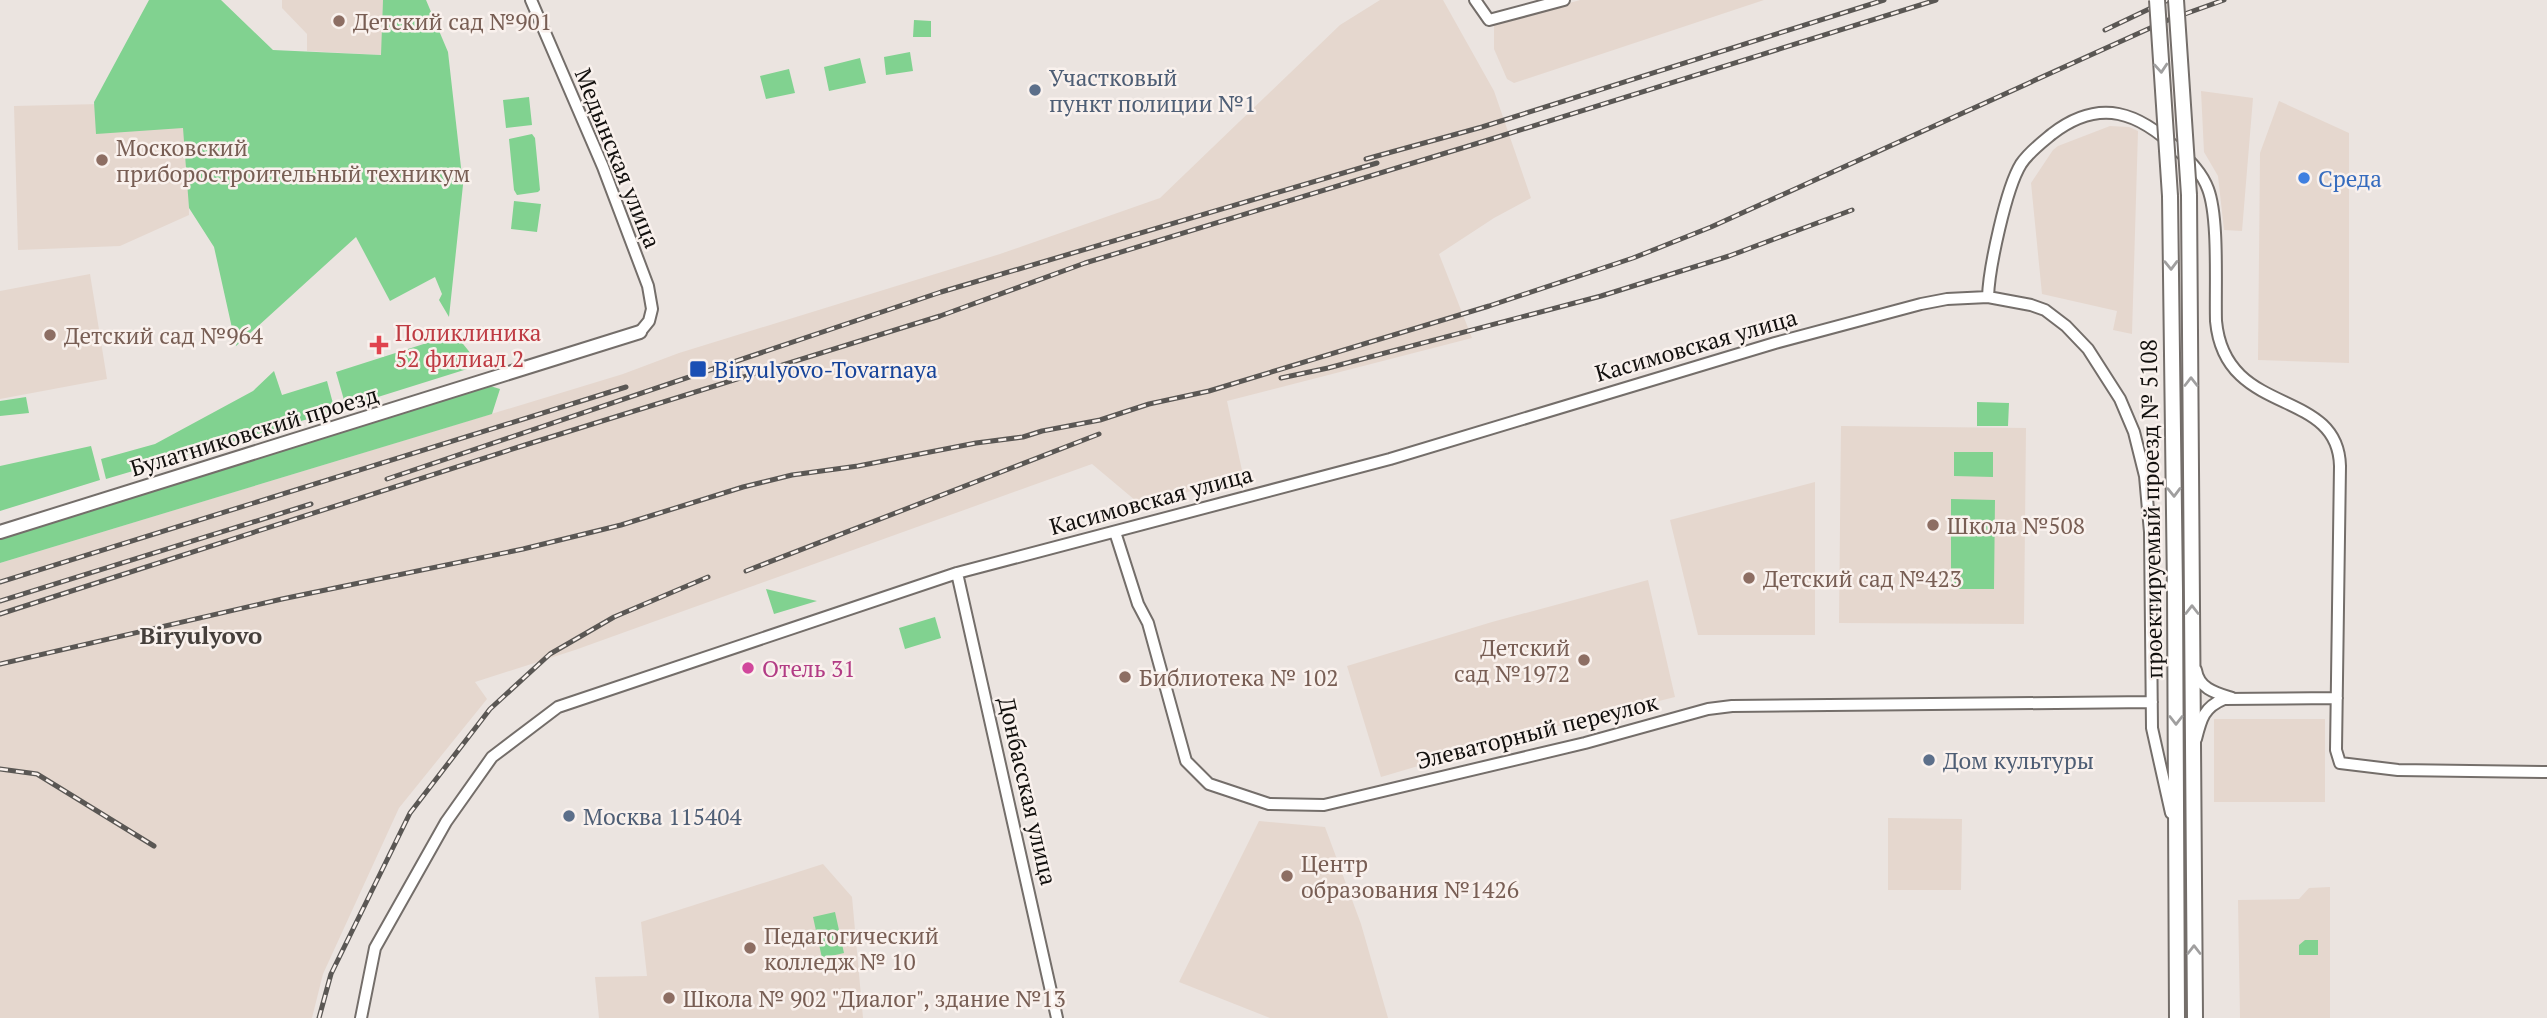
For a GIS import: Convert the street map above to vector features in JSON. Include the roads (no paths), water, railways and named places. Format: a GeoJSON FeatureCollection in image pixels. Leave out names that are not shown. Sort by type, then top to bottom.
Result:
{"type":"FeatureCollection","features":[{"type":"Feature","properties":{"kind":"main road","name":"проектируемый проезд № 5108"},"geometry":{"type":"LineString","coordinates":[[2157,0],[2170,197],[2176,604],[2177,1018]]}},
{"type":"Feature","properties":{"kind":"main road","name":"проектируемый проезд № 5108"},"geometry":{"type":"LineString","coordinates":[[2176,0],[2189,195],[2194,1018]]}},
{"type":"Feature","properties":{"kind":"street","name":"Медынская улица"},"geometry":{"type":"LineString","coordinates":[[531,0],[603,167],[648,286],[652,309],[649,321],[640,331]]}},
{"type":"Feature","properties":{"kind":"street"},"geometry":{"type":"LineString","coordinates":[[1475,0],[1489,20],[1564,0]]}},
{"type":"Feature","properties":{"kind":"street"},"geometry":{"type":"LineString","coordinates":[[1987,297],[2016,174],[2026,157],[2059,129],[2074,120],[2091,115],[2104,113],[2126,116],[2159,132],[2201,175],[2211,200],[2216,321],[2225,358],[2248,383],[2319,420],[2337,443],[2340,466],[2336,750],[2340,763],[2389,770],[2547,772]]}},
{"type":"Feature","properties":{"kind":"street","name":"Касимовская улица"},"geometry":{"type":"LineString","coordinates":[[361,1018],[375,948],[446,822],[492,757],[558,707],[957,573],[1390,459],[1549,410],[1890,312],[1947,299],[1987,297],[2039,307],[2057,317],[2088,349],[2103,370],[2120,399],[2134,432],[2145,476],[2150,532],[2152,728],[2176,844]]}},
{"type":"Feature","properties":{"kind":"street","name":"Булатниковский проезд"},"geometry":{"type":"LineString","coordinates":[[0,532],[640,331]]}},
{"type":"Feature","properties":{"kind":"street","name":"Элеваторный переулок"},"geometry":{"type":"LineString","coordinates":[[1115,532],[1138,604],[1148,623],[1186,761],[1209,784],[1269,804],[1324,806],[1585,743],[1709,709],[1732,706],[2152,702]]}},
{"type":"Feature","properties":{"kind":"street","name":"Донбасская улица"},"geometry":{"type":"LineString","coordinates":[[957,573],[1057,1018]]}},
{"type":"Feature","properties":{"kind":"street"},"geometry":{"type":"LineString","coordinates":[[2193,647],[2197,676],[2201,683],[2232,698]]}},
{"type":"Feature","properties":{"kind":"street"},"geometry":{"type":"LineString","coordinates":[[2193,751],[2204,712],[2215,703],[2232,698],[2337,698]]}},
{"type":"Feature","properties":{"kind":"railway"},"geometry":{"type":"LineString","coordinates":[[1366,159],[1482,127],[1884,0]]}},
{"type":"Feature","properties":{"kind":"railway"},"geometry":{"type":"LineString","coordinates":[[0,614],[525,445],[940,316],[1085,263],[1936,0]]}},
{"type":"Feature","properties":{"kind":"railway"},"geometry":{"type":"LineString","coordinates":[[2105,30],[2168,0]]}},
{"type":"Feature","properties":{"kind":"railway"},"geometry":{"type":"LineString","coordinates":[[0,664],[282,599],[523,549],[621,525],[743,487],[792,475],[1023,437],[1209,391],[1489,306],[1633,258],[1711,227],[2168,20],[2224,0]]}},
{"type":"Feature","properties":{"kind":"railway"},"geometry":{"type":"LineString","coordinates":[[387,479],[941,292],[1377,163]]}},
{"type":"Feature","properties":{"kind":"railway"},"geometry":{"type":"LineString","coordinates":[[1281,378],[1601,296],[1729,256],[1852,210]]}},
{"type":"Feature","properties":{"kind":"railway"},"geometry":{"type":"LineString","coordinates":[[0,582],[626,387]]}},
{"type":"Feature","properties":{"kind":"railway"},"geometry":{"type":"LineString","coordinates":[[746,571],[1099,434]]}},
{"type":"Feature","properties":{"kind":"railway"},"geometry":{"type":"LineString","coordinates":[[0,601],[311,504]]}},
{"type":"Feature","properties":{"kind":"railway"},"geometry":{"type":"LineString","coordinates":[[319,1018],[331,974],[410,813],[490,709],[550,654],[614,617],[708,577]]}},
{"type":"Feature","properties":{"kind":"railway"},"geometry":{"type":"LineString","coordinates":[[0,769],[37,774],[154,846]]}},
{"type":"Feature","properties":{"kind":"place","name":"Детский сад №901"},"geometry":{"type":"Point","coordinates":[339,21]}},
{"type":"Feature","properties":{"kind":"place","name":"Участковый пункт полиции №1"},"geometry":{"type":"Point","coordinates":[1035,90]}},
{"type":"Feature","properties":{"kind":"place","name":"Московский приборостроительный техникум"},"geometry":{"type":"Point","coordinates":[102,160]}},
{"type":"Feature","properties":{"kind":"place","name":"Среда"},"geometry":{"type":"Point","coordinates":[2304,178]}},
{"type":"Feature","properties":{"kind":"place","name":"Детский сад №964"},"geometry":{"type":"Point","coordinates":[50,335]}},
{"type":"Feature","properties":{"kind":"place","name":"Поликлиника 52 филиал 2"},"geometry":{"type":"Point","coordinates":[379,345]}},
{"type":"Feature","properties":{"kind":"place","name":"Biryulyovo-Tovarnaya"},"geometry":{"type":"Point","coordinates":[698,369]}},
{"type":"Feature","properties":{"kind":"place","name":"Школа №508"},"geometry":{"type":"Point","coordinates":[1933,525]}},
{"type":"Feature","properties":{"kind":"place","name":"Детский сад №423"},"geometry":{"type":"Point","coordinates":[1749,578]}},
{"type":"Feature","properties":{"kind":"place","name":"Детский сад №1972"},"geometry":{"type":"Point","coordinates":[1584,660]}},
{"type":"Feature","properties":{"kind":"place","name":"Отель 31"},"geometry":{"type":"Point","coordinates":[748,668]}},
{"type":"Feature","properties":{"kind":"place","name":"Библиотека № 102"},"geometry":{"type":"Point","coordinates":[1125,677]}},
{"type":"Feature","properties":{"kind":"place","name":"Дом культуры"},"geometry":{"type":"Point","coordinates":[1929,760]}},
{"type":"Feature","properties":{"kind":"place","name":"Москва 115404"},"geometry":{"type":"Point","coordinates":[569,816]}},
{"type":"Feature","properties":{"kind":"place","name":"Центр образования №1426"},"geometry":{"type":"Point","coordinates":[1287,876]}},
{"type":"Feature","properties":{"kind":"place","name":"Педагогический колледж № 10"},"geometry":{"type":"Point","coordinates":[750,948]}},
{"type":"Feature","properties":{"kind":"place","name":"Школа № 902 \"Диалог\", здание №13"},"geometry":{"type":"Point","coordinates":[669,998]}},
{"type":"Feature","properties":{"kind":"district","name":"Biryulyovo"},"geometry":{"type":"Point","coordinates":[201,635]}}]}
